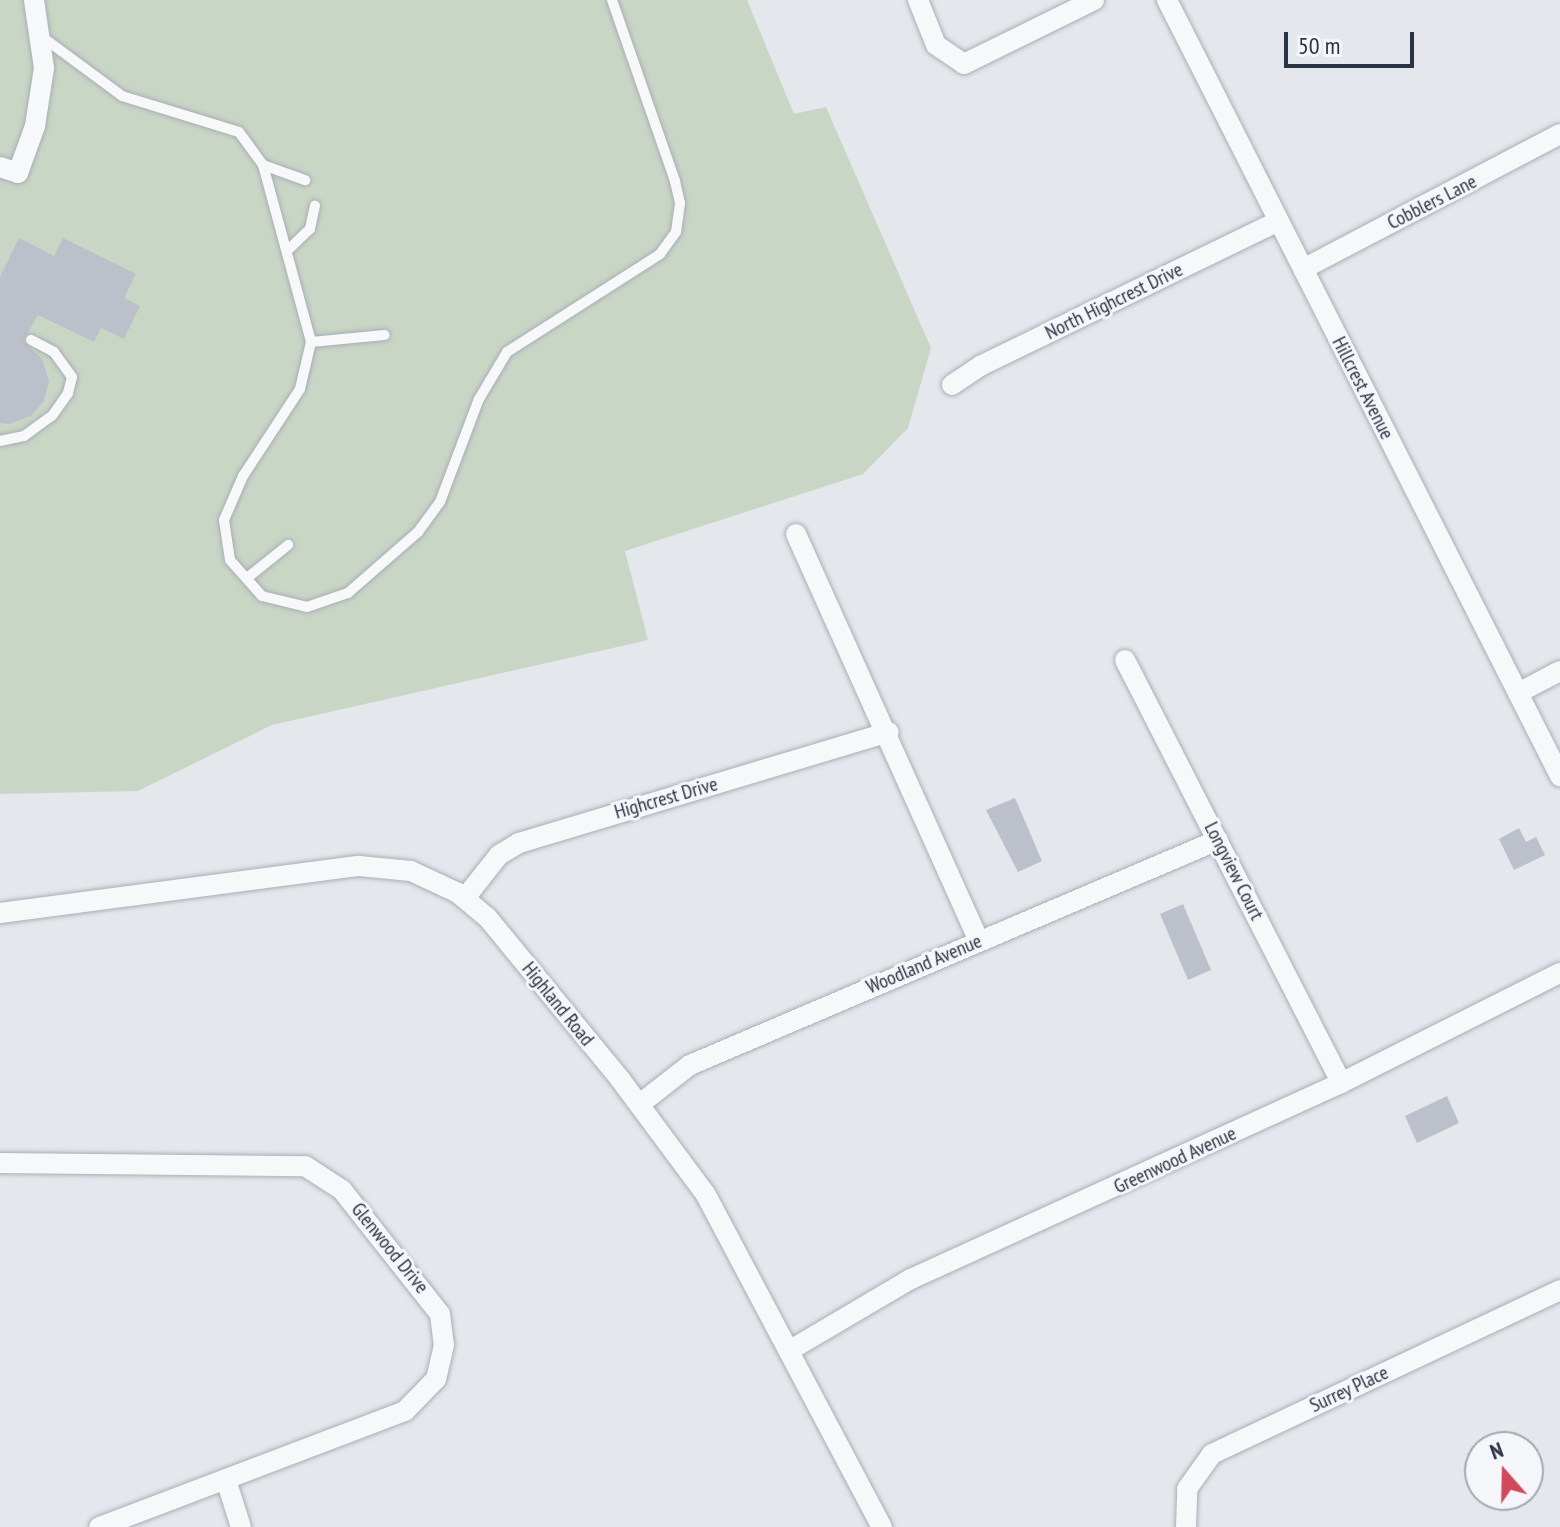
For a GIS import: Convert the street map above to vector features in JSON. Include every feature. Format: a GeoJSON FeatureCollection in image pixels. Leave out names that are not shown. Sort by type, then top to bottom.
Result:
{"type":"FeatureCollection","features":[{"type":"Feature","properties":{"kind":"street"},"geometry":{"type":"LineString","coordinates":[[0,167],[18,173],[35,126],[44,68],[34,0]]}},
{"type":"Feature","properties":{"kind":"street"},"geometry":{"type":"LineString","coordinates":[[918,0],[936,45],[964,64],[1094,0]]}},
{"type":"Feature","properties":{"kind":"street","name":"Hillcrest Avenue"},"geometry":{"type":"LineString","coordinates":[[1167,0],[1560,776]]}},
{"type":"Feature","properties":{"kind":"street","name":"Cobblers Lane"},"geometry":{"type":"LineString","coordinates":[[1303,269],[1560,134]]}},
{"type":"Feature","properties":{"kind":"street","name":"North Highcrest Drive"},"geometry":{"type":"LineString","coordinates":[[952,385],[980,366],[1279,221]]}},
{"type":"Feature","properties":{"kind":"street"},"geometry":{"type":"LineString","coordinates":[[796,534],[889,732],[979,941]]}},
{"type":"Feature","properties":{"kind":"street","name":"Longview Court"},"geometry":{"type":"LineString","coordinates":[[1125,660],[1341,1083]]}},
{"type":"Feature","properties":{"kind":"street"},"geometry":{"type":"LineString","coordinates":[[1518,693],[1560,671]]}},
{"type":"Feature","properties":{"kind":"street","name":"Highcrest Drive"},"geometry":{"type":"LineString","coordinates":[[465,898],[499,855],[519,843],[889,732]]}},
{"type":"Feature","properties":{"kind":"street","name":"Woodland Avenue"},"geometry":{"type":"LineString","coordinates":[[640,1104],[690,1065],[1218,840]]}},
{"type":"Feature","properties":{"kind":"street","name":"Highland Road"},"geometry":{"type":"LineString","coordinates":[[0,913],[359,866],[411,871],[465,898],[640,1104],[706,1195],[792,1349],[882,1527]]}},
{"type":"Feature","properties":{"kind":"street","name":"Greenwood Avenue"},"geometry":{"type":"LineString","coordinates":[[792,1349],[911,1279],[1341,1083],[1560,973]]}},
{"type":"Feature","properties":{"kind":"street","name":"Glenwood Drive"},"geometry":{"type":"LineString","coordinates":[[0,1163],[305,1166],[342,1190],[431,1299],[444,1345],[436,1379],[417,1402],[388,1420],[99,1527]]}},
{"type":"Feature","properties":{"kind":"street","name":"Surrey Place"},"geometry":{"type":"LineString","coordinates":[[1186,1527],[1187,1489],[1212,1454],[1560,1290]]}},
{"type":"Feature","properties":{"kind":"street"},"geometry":{"type":"LineString","coordinates":[[226,1480],[241,1527]]}},
{"type":"Feature","properties":{"kind":"lane"},"geometry":{"type":"LineString","coordinates":[[39,34],[122,96],[239,132],[263,165],[289,249],[311,342],[300,389],[243,476],[224,520],[230,560],[262,596],[307,607],[348,593],[418,532],[440,502],[479,399],[507,352],[660,254],[676,232],[680,203],[675,181],[612,0]]}},
{"type":"Feature","properties":{"kind":"lane"},"geometry":{"type":"LineString","coordinates":[[263,165],[305,180]]}},
{"type":"Feature","properties":{"kind":"lane"},"geometry":{"type":"LineString","coordinates":[[289,249],[310,229],[315,206]]}},
{"type":"Feature","properties":{"kind":"lane"},"geometry":{"type":"LineString","coordinates":[[311,342],[385,335]]}},
{"type":"Feature","properties":{"kind":"lane"},"geometry":{"type":"LineString","coordinates":[[0,441],[24,436],[52,416],[68,393],[72,377],[54,352],[31,340]]}},
{"type":"Feature","properties":{"kind":"lane"},"geometry":{"type":"LineString","coordinates":[[247,578],[288,545]]}},
{"type":"Feature","properties":{"kind":"green space"},"geometry":{"type":"Polygon","coordinates":[[[0,0],[747,0],[794,114],[826,107],[931,348],[908,428],[863,474],[625,551],[648,640],[272,725],[138,791],[0,794],[0,0]]]}},
{"type":"Feature","properties":{"kind":"building"},"geometry":{"type":"Polygon","coordinates":[[[19,238],[54,256],[63,238],[136,274],[124,298],[140,306],[124,339],[101,328],[94,342],[38,315],[23,341],[42,359],[49,381],[44,401],[31,416],[9,424],[0,423],[0,277],[19,238]]]}},
{"type":"Feature","properties":{"kind":"building"},"geometry":{"type":"Polygon","coordinates":[[[1015,798],[1042,861],[1018,872],[986,810],[1015,798]]]}},
{"type":"Feature","properties":{"kind":"building"},"geometry":{"type":"Polygon","coordinates":[[[1519,828],[1526,842],[1536,837],[1545,855],[1514,870],[1499,839],[1519,828]]]}},
{"type":"Feature","properties":{"kind":"building"},"geometry":{"type":"Polygon","coordinates":[[[1183,904],[1211,970],[1188,980],[1160,914],[1183,904]]]}},
{"type":"Feature","properties":{"kind":"building"},"geometry":{"type":"Polygon","coordinates":[[[1447,1096],[1459,1123],[1417,1143],[1405,1116],[1447,1096]]]}}]}
